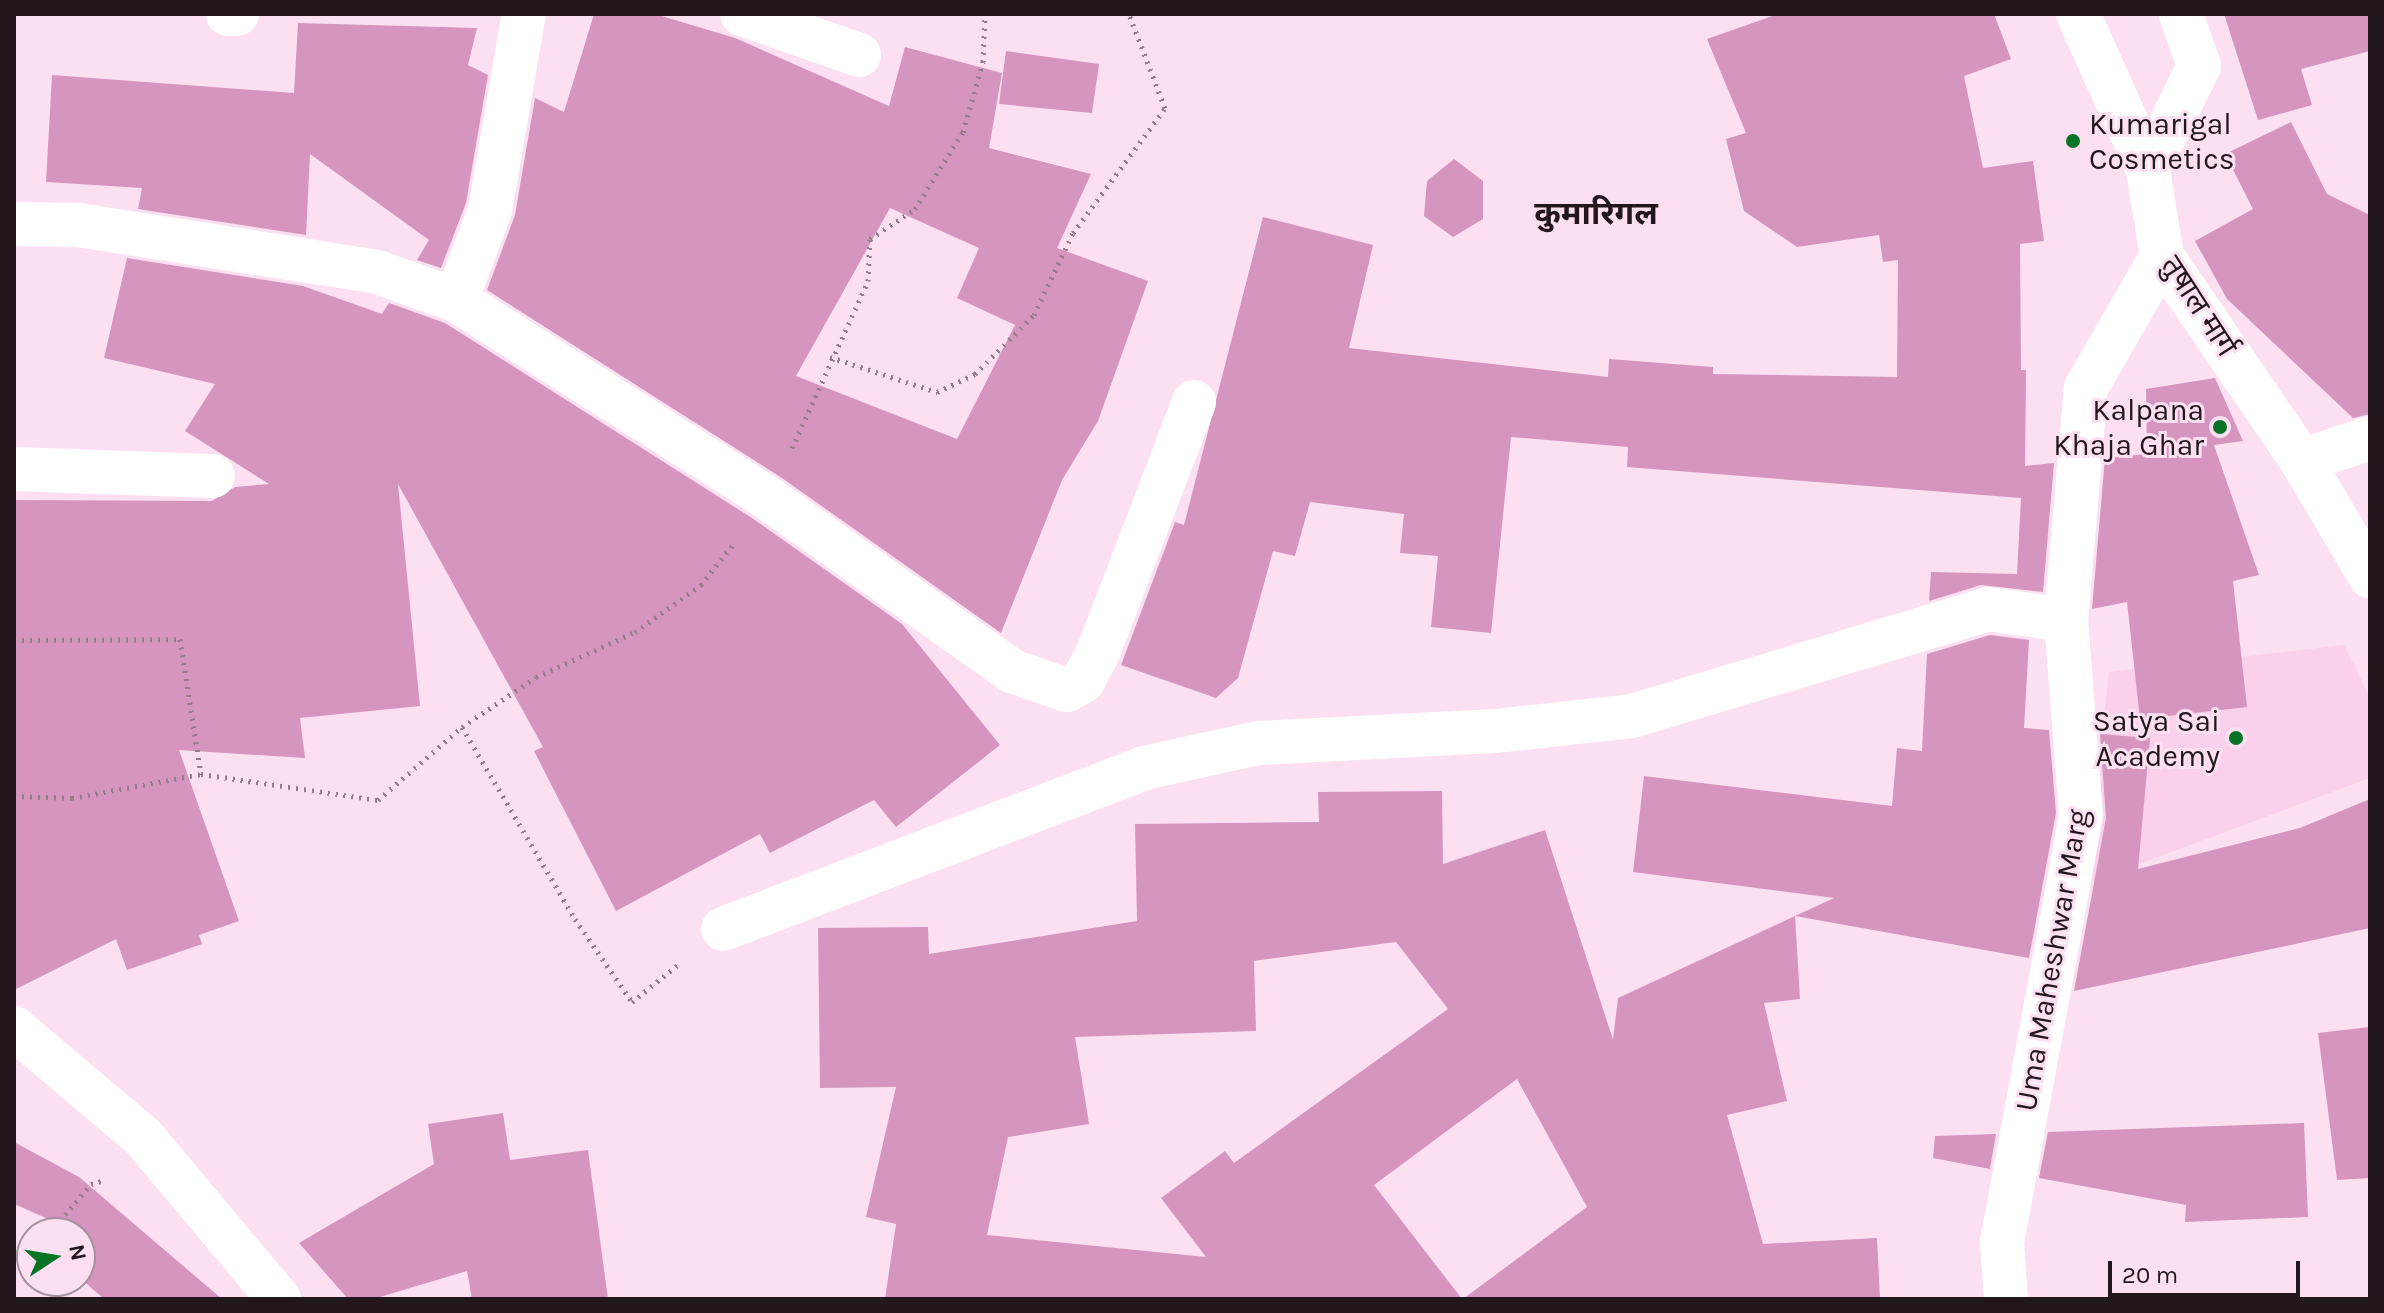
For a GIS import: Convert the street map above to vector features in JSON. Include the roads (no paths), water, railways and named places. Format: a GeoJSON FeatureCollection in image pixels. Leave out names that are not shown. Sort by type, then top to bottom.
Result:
{"type":"FeatureCollection","features":[{"type":"Feature","properties":{"kind":"street"},"geometry":{"type":"LineString","coordinates":[[228,14],[237,14]]}},
{"type":"Feature","properties":{"kind":"street"},"geometry":{"type":"LineString","coordinates":[[456,300],[490,210],[524,14]]}},
{"type":"Feature","properties":{"kind":"street"},"geometry":{"type":"LineString","coordinates":[[742,14],[859,55]]}},
{"type":"Feature","properties":{"kind":"street","name":"तुषाल मार्ग"},"geometry":{"type":"LineString","coordinates":[[2078,14],[2148,170],[2162,256],[2302,461],[2370,576]]}},
{"type":"Feature","properties":{"kind":"street"},"geometry":{"type":"LineString","coordinates":[[2148,170],[2199,66],[2181,14]]}},
{"type":"Feature","properties":{"kind":"street"},"geometry":{"type":"LineString","coordinates":[[14,224],[78,225],[377,272],[456,300],[769,499],[1012,671],[1067,690],[1083,681],[1097,655],[1194,402]]}},
{"type":"Feature","properties":{"kind":"street","name":"Uma Maheshwar Marg"},"geometry":{"type":"LineString","coordinates":[[2006,1299],[2002,1242],[2081,814],[2066,620],[2086,388],[2162,256]]}},
{"type":"Feature","properties":{"kind":"street"},"geometry":{"type":"LineString","coordinates":[[2302,461],[2370,438]]}},
{"type":"Feature","properties":{"kind":"street"},"geometry":{"type":"LineString","coordinates":[[14,469],[213,476]]}},
{"type":"Feature","properties":{"kind":"street"},"geometry":{"type":"LineString","coordinates":[[723,929],[1144,768],[1259,743],[1495,731],[1632,716],[1988,609],[2066,620]]}},
{"type":"Feature","properties":{"kind":"street"},"geometry":{"type":"LineString","coordinates":[[14,1028],[172,1167],[279,1299]]}},
{"type":"Feature","properties":{"kind":"place","name":"Kumarigal Cosmetics"},"geometry":{"type":"Point","coordinates":[2073,141]}},
{"type":"Feature","properties":{"kind":"place","name":"Kalpana Khaja Ghar"},"geometry":{"type":"Point","coordinates":[2220,427]}},
{"type":"Feature","properties":{"kind":"place","name":"Satya Sai Academy"},"geometry":{"type":"Point","coordinates":[2236,738]}},
{"type":"Feature","properties":{"kind":"district","name":"कुमारिगल"},"geometry":{"type":"Point","coordinates":[1596,214]}}]}
